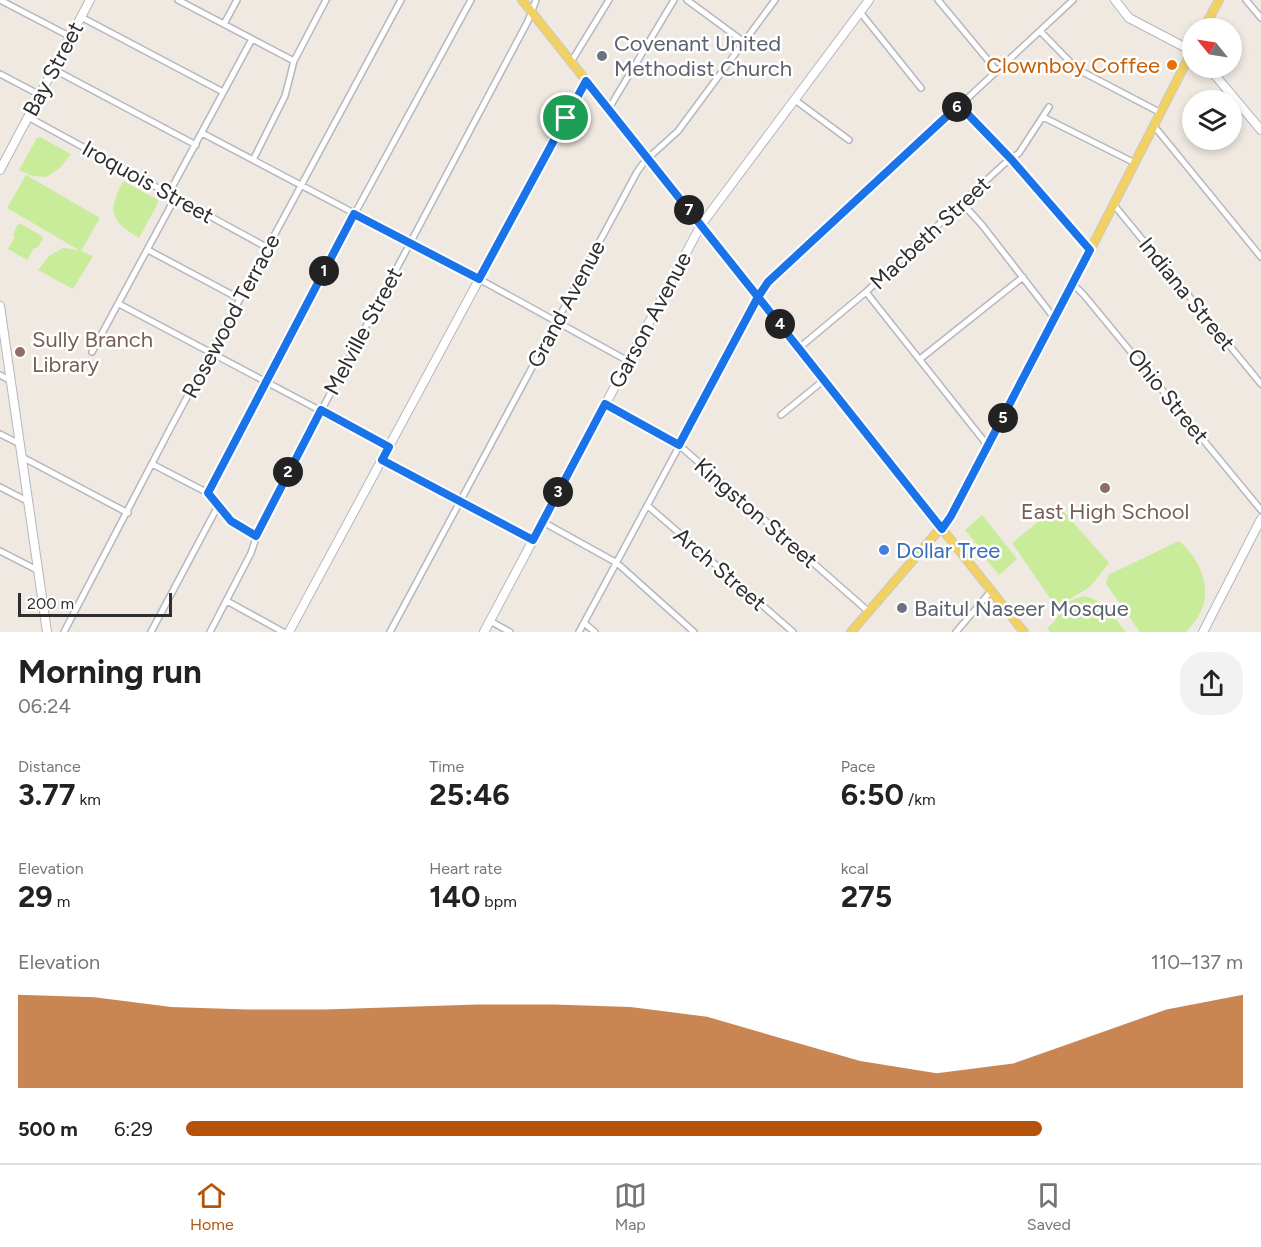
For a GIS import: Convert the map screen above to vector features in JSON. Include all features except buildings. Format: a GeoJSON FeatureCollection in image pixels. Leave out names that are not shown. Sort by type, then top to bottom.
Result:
{"type":"FeatureCollection","features":[{"type":"Feature","properties":{"kind":"main road"},"geometry":{"type":"LineString","coordinates":[[522,0],[1024,632]]}},
{"type":"Feature","properties":{"kind":"main road"},"geometry":{"type":"LineString","coordinates":[[1209,18],[1219,0]]}},
{"type":"Feature","properties":{"kind":"main road"},"geometry":{"type":"LineString","coordinates":[[857,630],[869,612],[951,516],[1182,71]]}},
{"type":"Feature","properties":{"kind":"street"},"geometry":{"type":"LineString","coordinates":[[0,0],[71,37]]}},
{"type":"Feature","properties":{"kind":"street","name":"Bay Street"},"geometry":{"type":"LineString","coordinates":[[0,170],[2,159],[28,117],[90,0]]}},
{"type":"Feature","properties":{"kind":"street"},"geometry":{"type":"LineString","coordinates":[[178,0],[294,61]]}},
{"type":"Feature","properties":{"kind":"street"},"geometry":{"type":"LineString","coordinates":[[224,24],[237,0]]}},
{"type":"Feature","properties":{"kind":"street"},"geometry":{"type":"LineString","coordinates":[[253,160],[285,96],[294,61],[326,0]]}},
{"type":"Feature","properties":{"kind":"street","name":"Rosewood Terrace"},"geometry":{"type":"LineString","coordinates":[[64,632],[401,0]]}},
{"type":"Feature","properties":{"kind":"street"},"geometry":{"type":"LineString","coordinates":[[208,493],[354,214],[471,0]]}},
{"type":"Feature","properties":{"kind":"street","name":"Melville Street"},"geometry":{"type":"LineString","coordinates":[[210,632],[251,553],[256,536],[532,12],[536,0]]}},
{"type":"Feature","properties":{"kind":"street"},"geometry":{"type":"LineString","coordinates":[[571,62],[609,0]]}},
{"type":"Feature","properties":{"kind":"street"},"geometry":{"type":"LineString","coordinates":[[608,110],[674,0]]}},
{"type":"Feature","properties":{"kind":"street"},"geometry":{"type":"LineString","coordinates":[[687,0],[744,42]]}},
{"type":"Feature","properties":{"kind":"street","name":"Grand Avenue"},"geometry":{"type":"LineString","coordinates":[[390,632],[637,172],[647,158],[678,131],[775,0]]}},
{"type":"Feature","properties":{"kind":"street","name":"Garson Avenue"},"geometry":{"type":"LineString","coordinates":[[484,632],[701,225],[869,0]]}},
{"type":"Feature","properties":{"kind":"street"},"geometry":{"type":"LineString","coordinates":[[938,0],[997,71]]}},
{"type":"Feature","properties":{"kind":"street"},"geometry":{"type":"LineString","coordinates":[[579,632],[768,282],[1073,0]]}},
{"type":"Feature","properties":{"kind":"street"},"geometry":{"type":"LineString","coordinates":[[1115,0],[1129,18],[1182,46]]}},
{"type":"Feature","properties":{"kind":"street"},"geometry":{"type":"LineString","coordinates":[[1246,0],[1261,18]]}},
{"type":"Feature","properties":{"kind":"street"},"geometry":{"type":"LineString","coordinates":[[860,12],[921,88]]}},
{"type":"Feature","properties":{"kind":"street"},"geometry":{"type":"LineString","coordinates":[[81,17],[223,92]]}},
{"type":"Feature","properties":{"kind":"street"},"geometry":{"type":"LineString","coordinates":[[1040,31],[1077,69],[1161,113]]}},
{"type":"Feature","properties":{"kind":"street"},"geometry":{"type":"LineString","coordinates":[[169,193],[252,39]]}},
{"type":"Feature","properties":{"kind":"street"},"geometry":{"type":"LineString","coordinates":[[53,69],[196,145]]}},
{"type":"Feature","properties":{"kind":"street"},"geometry":{"type":"LineString","coordinates":[[0,74],[40,95]]}},
{"type":"Feature","properties":{"kind":"street"},"geometry":{"type":"LineString","coordinates":[[1217,78],[1261,130]]}},
{"type":"Feature","properties":{"kind":"street"},"geometry":{"type":"LineString","coordinates":[[289,632],[586,81]]}},
{"type":"Feature","properties":{"kind":"street"},"geometry":{"type":"LineString","coordinates":[[795,100],[849,140]]}},
{"type":"Feature","properties":{"kind":"street"},"geometry":{"type":"LineString","coordinates":[[959,105],[1011,159],[1090,250]]}},
{"type":"Feature","properties":{"kind":"street","name":"Macbeth Street"},"geometry":{"type":"LineString","coordinates":[[799,348],[866,292],[1020,153],[1049,106]]}},
{"type":"Feature","properties":{"kind":"street","name":"Iroquois Street"},"geometry":{"type":"LineString","coordinates":[[28,117],[268,248]]}},
{"type":"Feature","properties":{"kind":"street"},"geometry":{"type":"LineString","coordinates":[[1042,117],[1135,164]]}},
{"type":"Feature","properties":{"kind":"street"},"geometry":{"type":"LineString","coordinates":[[1154,126],[1261,257]]}},
{"type":"Feature","properties":{"kind":"street"},"geometry":{"type":"LineString","coordinates":[[202,133],[479,279],[628,362]]}},
{"type":"Feature","properties":{"kind":"street"},"geometry":{"type":"LineString","coordinates":[[92,352],[175,198]]}},
{"type":"Feature","properties":{"kind":"street"},"geometry":{"type":"LineString","coordinates":[[962,203],[982,225],[1055,319]]}},
{"type":"Feature","properties":{"kind":"street","name":"Indiana Street"},"geometry":{"type":"LineString","coordinates":[[1114,205],[1261,384]]}},
{"type":"Feature","properties":{"kind":"street"},"geometry":{"type":"LineString","coordinates":[[148,250],[240,299]]}},
{"type":"Feature","properties":{"kind":"street"},"geometry":{"type":"LineString","coordinates":[[920,359],[1023,277]]}},
{"type":"Feature","properties":{"kind":"street","name":"Ohio Street"},"geometry":{"type":"LineString","coordinates":[[1073,284],[1261,510]]}},
{"type":"Feature","properties":{"kind":"street"},"geometry":{"type":"LineString","coordinates":[[866,292],[988,446]]}},
{"type":"Feature","properties":{"kind":"street"},"geometry":{"type":"LineString","coordinates":[[119,304],[389,447]]}},
{"type":"Feature","properties":{"kind":"street"},"geometry":{"type":"LineString","coordinates":[[0,306],[47,632]]}},
{"type":"Feature","properties":{"kind":"street"},"geometry":{"type":"LineString","coordinates":[[0,375],[11,381]]}},
{"type":"Feature","properties":{"kind":"street"},"geometry":{"type":"LineString","coordinates":[[781,415],[824,380]]}},
{"type":"Feature","properties":{"kind":"street","name":"Kingston Street"},"geometry":{"type":"LineString","coordinates":[[605,404],[679,445],[869,612]]}},
{"type":"Feature","properties":{"kind":"street"},"geometry":{"type":"LineString","coordinates":[[0,434],[20,444]]}},
{"type":"Feature","properties":{"kind":"street"},"geometry":{"type":"LineString","coordinates":[[22,457],[128,513]]}},
{"type":"Feature","properties":{"kind":"street"},"geometry":{"type":"LineString","coordinates":[[382,460],[533,540]]}},
{"type":"Feature","properties":{"kind":"street"},"geometry":{"type":"LineString","coordinates":[[152,464],[208,493],[231,521],[256,536]]}},
{"type":"Feature","properties":{"kind":"street"},"geometry":{"type":"LineString","coordinates":[[0,487],[29,502]]}},
{"type":"Feature","properties":{"kind":"street"},"geometry":{"type":"LineString","coordinates":[[151,632],[218,506]]}},
{"type":"Feature","properties":{"kind":"street","name":"Arch Street"},"geometry":{"type":"LineString","coordinates":[[648,506],[793,632]]}},
{"type":"Feature","properties":{"kind":"street"},"geometry":{"type":"LineString","coordinates":[[1203,632],[1261,519]]}},
{"type":"Feature","properties":{"kind":"street"},"geometry":{"type":"LineString","coordinates":[[543,522],[616,563],[694,632]]}},
{"type":"Feature","properties":{"kind":"street"},"geometry":{"type":"LineString","coordinates":[[0,551],[39,571]]}},
{"type":"Feature","properties":{"kind":"street"},"geometry":{"type":"LineString","coordinates":[[956,632],[991,591]]}},
{"type":"Feature","properties":{"kind":"street"},"geometry":{"type":"LineString","coordinates":[[227,601],[283,632]]}},
{"type":"Feature","properties":{"kind":"street"},"geometry":{"type":"LineString","coordinates":[[490,621],[510,632]]}},
{"type":"Feature","properties":{"kind":"street"},"geometry":{"type":"LineString","coordinates":[[584,623],[595,632]]}},
{"type":"Feature","properties":{"kind":"green space"},"geometry":{"type":"Polygon","coordinates":[[[40,137],[71,154],[60,168],[46,177],[32,176],[19,170],[37,138],[40,137]]]}},
{"type":"Feature","properties":{"kind":"green space"},"geometry":{"type":"Polygon","coordinates":[[[26,175],[100,218],[81,251],[93,256],[73,289],[38,270],[49,256],[63,248],[79,250],[7,208],[26,175]]]}},
{"type":"Feature","properties":{"kind":"green space"},"geometry":{"type":"Polygon","coordinates":[[[123,181],[158,200],[139,238],[122,226],[114,214],[115,200],[123,181]]]}},
{"type":"Feature","properties":{"kind":"green space"},"geometry":{"type":"Polygon","coordinates":[[[18,224],[42,236],[43,239],[27,260],[8,249],[15,237],[13,234],[18,224]]]}},
{"type":"Feature","properties":{"kind":"green space"},"geometry":{"type":"Polygon","coordinates":[[[1058,505],[1109,563],[1090,587],[1056,607],[1012,543],[1058,505]]]}},
{"type":"Feature","properties":{"kind":"green space"},"geometry":{"type":"Polygon","coordinates":[[[982,515],[1017,559],[999,575],[965,530],[982,515]]]}},
{"type":"Feature","properties":{"kind":"green space"},"geometry":{"type":"Polygon","coordinates":[[[1179,541],[1194,557],[1203,576],[1205,596],[1203,607],[1186,632],[1140,632],[1106,584],[1108,575],[1179,541]]]}},
{"type":"Feature","properties":{"kind":"green space"},"geometry":{"type":"Polygon","coordinates":[[[1084,596],[1103,605],[1126,632],[1050,632],[1047,628],[1064,606],[1084,596]]]}},
{"type":"Feature","properties":{"kind":"place","name":"Covenant United Methodist Church"},"geometry":{"type":"Point","coordinates":[602,56]}},
{"type":"Feature","properties":{"kind":"place","name":"Clownboy Coffee"},"geometry":{"type":"Point","coordinates":[1172,65]}},
{"type":"Feature","properties":{"kind":"place","name":"Sully Branch Library"},"geometry":{"type":"Point","coordinates":[20,352]}},
{"type":"Feature","properties":{"kind":"place","name":"East High School"},"geometry":{"type":"Point","coordinates":[1105,488]}},
{"type":"Feature","properties":{"kind":"place","name":"Dollar Tree"},"geometry":{"type":"Point","coordinates":[884,550]}},
{"type":"Feature","properties":{"kind":"place","name":"Baitul Naseer Mosque"},"geometry":{"type":"Point","coordinates":[902,608]}},
{"type":"Feature","properties":{"kind":"route"},"geometry":{"type":"LineString","coordinates":[[566,118],[479,279],[354,214],[208,493],[231,521],[256,536],[321,410],[389,447],[382,460],[533,540],[605,404],[679,445],[758,297],[942,529],[951,516],[1090,250],[1011,159],[959,105],[768,282],[758,297],[586,81],[566,118]]}}]}
